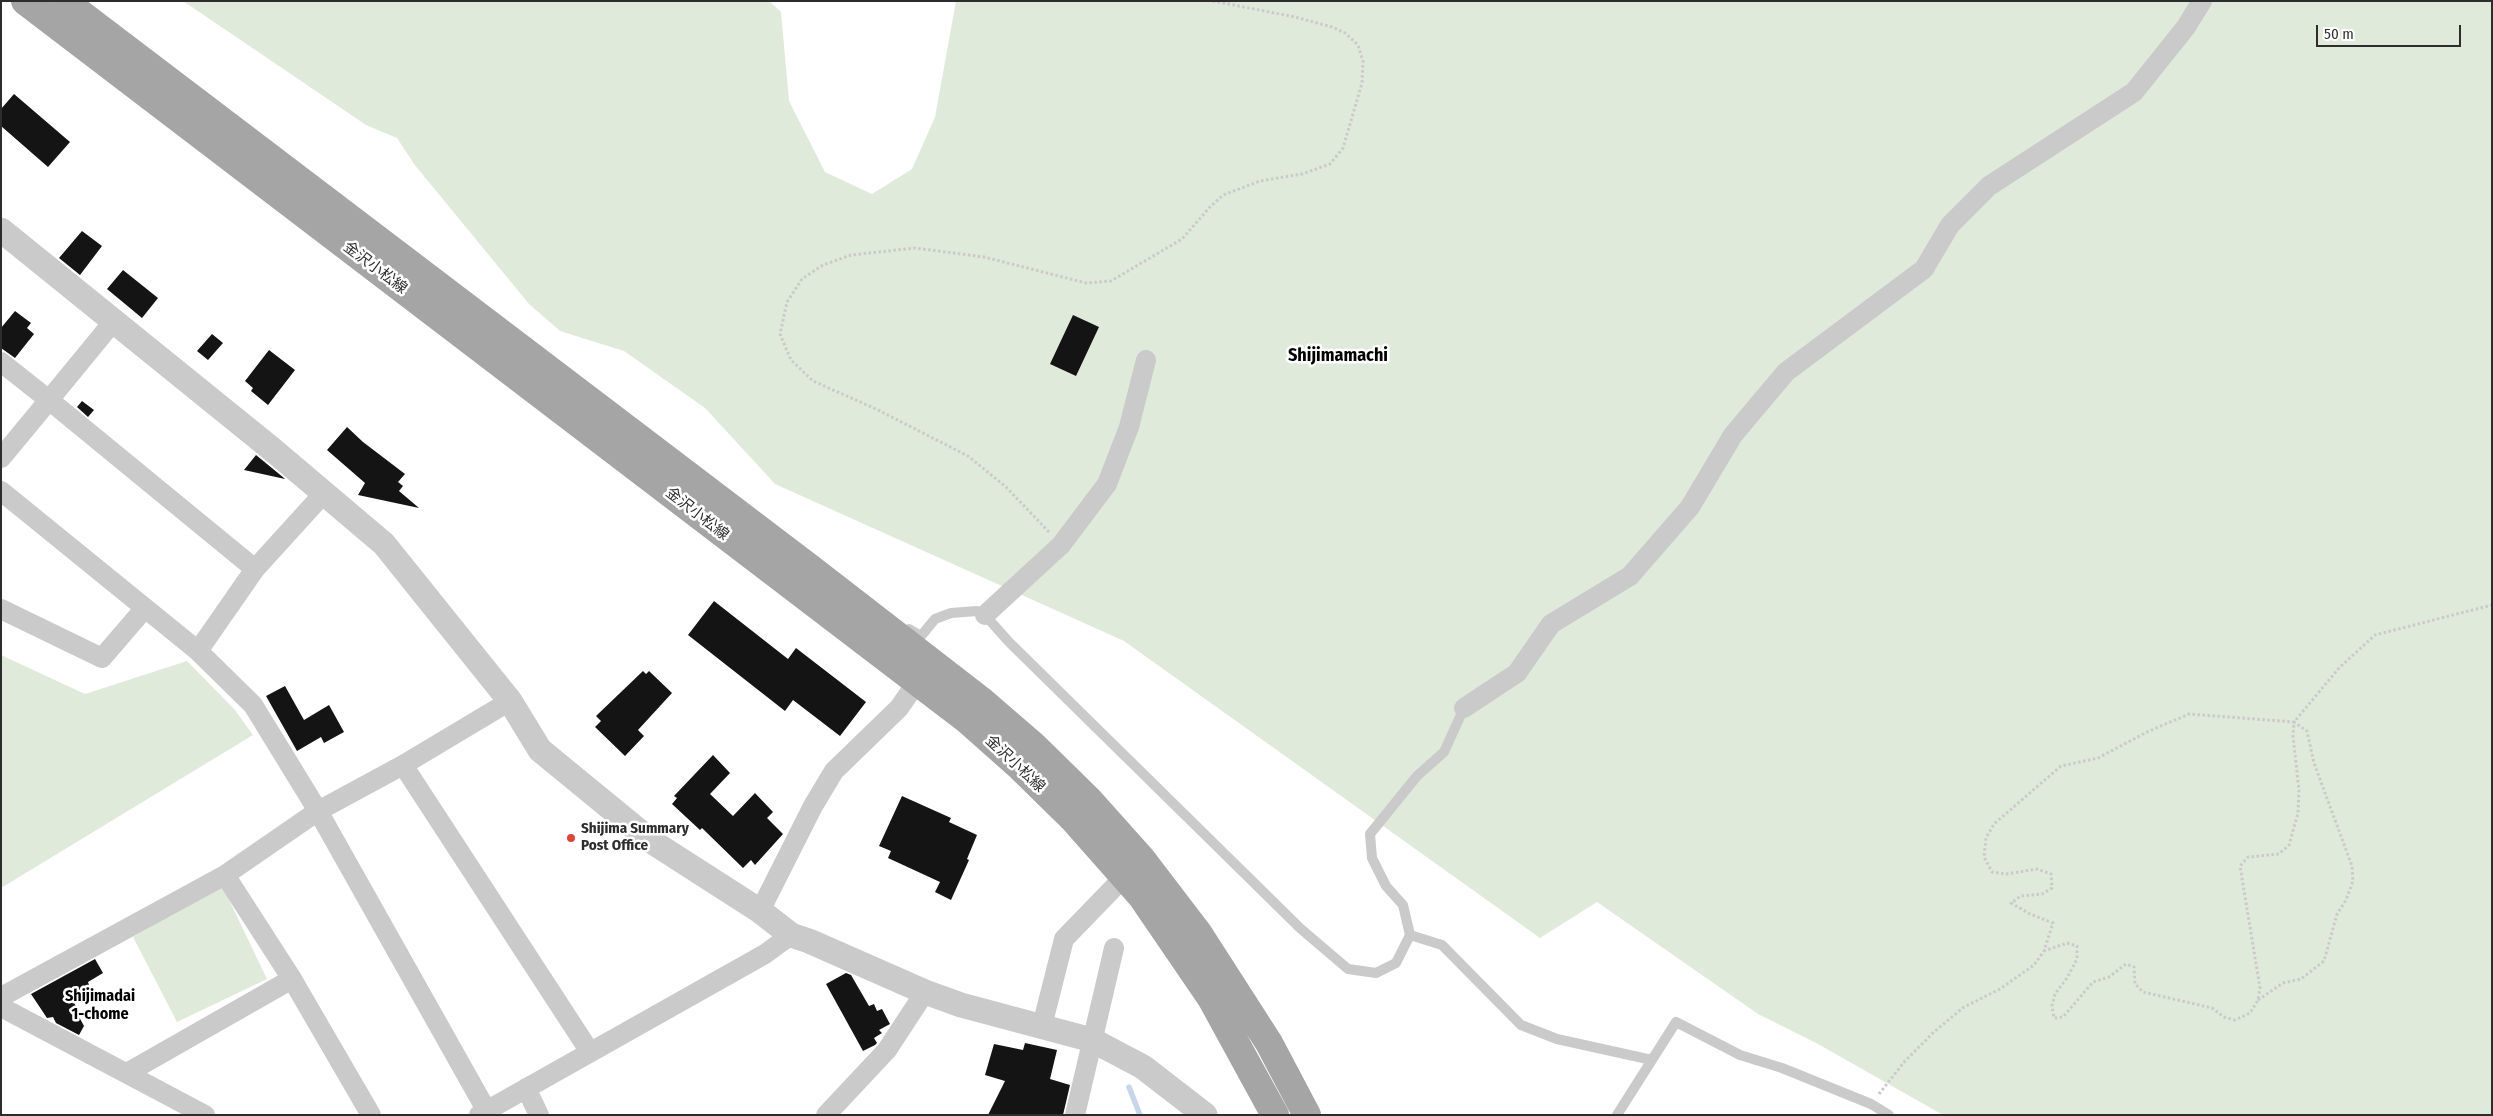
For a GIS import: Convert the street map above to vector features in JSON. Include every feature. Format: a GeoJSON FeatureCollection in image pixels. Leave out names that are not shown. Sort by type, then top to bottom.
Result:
{"type":"FeatureCollection","features":[{"type":"Feature","properties":{"kind":"main road","name":"金沢小松線"},"geometry":{"type":"LineString","coordinates":[[25,1],[966,719],[1019,766],[1073,819],[1125,876],[1172,938],[1212,998],[1275,1115]]}},
{"type":"Feature","properties":{"kind":"main road","name":"金沢小松線"},"geometry":{"type":"LineString","coordinates":[[64,1],[810,568],[982,701],[1032,745],[1090,801],[1141,858],[1199,934],[1269,1043],[1306,1115]]}},
{"type":"Feature","properties":{"kind":"street"},"geometry":{"type":"LineString","coordinates":[[1464,708],[1517,673],[1551,624],[1630,576],[1690,507],[1733,435],[1786,372],[1924,269],[1950,225],[1988,186],[2134,92],[2186,27],[2202,1]]}},
{"type":"Feature","properties":{"kind":"street"},"geometry":{"type":"LineString","coordinates":[[1,230],[325,492],[384,544],[510,701],[540,750],[651,841],[760,911],[791,935],[809,940],[926,992],[998,1016],[1092,1040],[1143,1068],[1204,1115]]}},
{"type":"Feature","properties":{"kind":"street"},"geometry":{"type":"LineString","coordinates":[[1,458],[113,322]]}},
{"type":"Feature","properties":{"kind":"street"},"geometry":{"type":"LineString","coordinates":[[985,615],[1061,545],[1106,484],[1129,428],[1146,360]]}},
{"type":"Feature","properties":{"kind":"street"},"geometry":{"type":"LineString","coordinates":[[1,362],[255,569]]}},
{"type":"Feature","properties":{"kind":"street"},"geometry":{"type":"LineString","coordinates":[[1,491],[198,650],[253,705],[318,811],[485,1113],[765,954],[791,935]]}},
{"type":"Feature","properties":{"kind":"street"},"geometry":{"type":"LineString","coordinates":[[198,650],[255,569],[325,492]]}},
{"type":"Feature","properties":{"kind":"street"},"geometry":{"type":"LineString","coordinates":[[1,609],[102,658],[145,608]]}},
{"type":"Feature","properties":{"kind":"street"},"geometry":{"type":"LineString","coordinates":[[760,911],[813,806],[834,771],[898,708],[917,682]]}},
{"type":"Feature","properties":{"kind":"street"},"geometry":{"type":"LineString","coordinates":[[1,997],[225,875],[318,811],[403,765],[510,701]]}},
{"type":"Feature","properties":{"kind":"street"},"geometry":{"type":"LineString","coordinates":[[403,765],[590,1052]]}},
{"type":"Feature","properties":{"kind":"street"},"geometry":{"type":"LineString","coordinates":[[225,875],[292,979],[371,1115]]}},
{"type":"Feature","properties":{"kind":"street"},"geometry":{"type":"LineString","coordinates":[[1042,1026],[1064,939],[1125,876]]}},
{"type":"Feature","properties":{"kind":"street"},"geometry":{"type":"LineString","coordinates":[[1075,1115],[1114,948]]}},
{"type":"Feature","properties":{"kind":"street"},"geometry":{"type":"LineString","coordinates":[[127,1073],[292,979]]}},
{"type":"Feature","properties":{"kind":"street"},"geometry":{"type":"LineString","coordinates":[[826,1115],[887,1050],[926,992]]}},
{"type":"Feature","properties":{"kind":"street"},"geometry":{"type":"LineString","coordinates":[[1,1006],[205,1115]]}},
{"type":"Feature","properties":{"kind":"street"},"geometry":{"type":"LineString","coordinates":[[526,1088],[539,1115]]}},
{"type":"Feature","properties":{"kind":"lane"},"geometry":{"type":"LineString","coordinates":[[810,568],[921,636],[935,619],[951,613],[977,611],[985,615],[1009,642],[1300,929],[1348,969],[1376,973],[1396,963],[1410,935],[1403,905],[1386,886],[1372,858],[1370,834],[1417,776],[1444,752],[1464,708]]}},
{"type":"Feature","properties":{"kind":"lane"},"geometry":{"type":"LineString","coordinates":[[1410,935],[1442,946],[1521,1025],[1557,1039],[1652,1060]]}},
{"type":"Feature","properties":{"kind":"lane"},"geometry":{"type":"LineString","coordinates":[[1617,1115],[1676,1022],[1740,1055],[1782,1068],[1871,1104],[1889,1115]]}},
{"type":"Feature","properties":{"kind":"path"},"geometry":{"type":"LineString","coordinates":[[1061,545],[1006,487],[968,456],[876,409],[813,381],[791,360],[780,334],[787,302],[802,279],[823,265],[851,255],[915,248],[984,258],[1086,283],[1110,281],[1182,240],[1209,208],[1223,195],[1260,182],[1302,174],[1330,164],[1343,148],[1362,83],[1363,61],[1358,45],[1345,33],[1332,26],[1213,1]]}},
{"type":"Feature","properties":{"kind":"path"},"geometry":{"type":"LineString","coordinates":[[2044,951],[2066,943],[2078,946],[2077,959],[2055,994],[2052,1006],[2054,1018],[2063,1017],[2093,982],[2110,976],[2126,964],[2134,967],[2135,984],[2144,992],[2212,1008],[2224,1017],[2235,1020],[2250,1013],[2258,1000],[2260,988],[2240,866],[2248,857],[2279,854],[2289,844],[2298,814],[2299,790],[2293,736],[2294,722],[2339,668],[2374,635],[2492,605]]}},
{"type":"Feature","properties":{"kind":"path"},"geometry":{"type":"LineString","coordinates":[[1871,1104],[1905,1061],[1935,1031],[1964,1007],[2000,989],[2034,965],[2044,951],[2053,923],[2030,914],[2011,903],[2021,896],[2042,894],[2052,888],[2051,874],[2037,869],[2006,874],[1992,872],[1984,857],[1986,838],[1994,824],[2061,766],[2098,758],[2147,732],[2189,714],[2294,722],[2307,731],[2314,763],[2352,866],[2353,881],[2346,900],[2336,914],[2324,962],[2301,979],[2283,983],[2258,1000]]}},
{"type":"Feature","properties":{"kind":"green space"},"geometry":{"type":"Polygon","coordinates":[[[183,1],[769,1],[781,12],[789,101],[825,172],[872,194],[912,169],[935,117],[956,1],[2492,1],[2492,1115],[1943,1115],[1818,1044],[1758,1014],[1597,902],[1540,938],[1124,641],[775,484],[705,408],[624,351],[560,331],[529,304],[414,164],[397,138],[366,125],[183,1]]]}},
{"type":"Feature","properties":{"kind":"green space"},"geometry":{"type":"Polygon","coordinates":[[[1,655],[85,694],[187,661],[235,710],[253,735],[1,888],[1,655]]]}},
{"type":"Feature","properties":{"kind":"green space"},"geometry":{"type":"Polygon","coordinates":[[[222,885],[267,979],[177,1022],[133,937],[222,885]]]}},
{"type":"Feature","properties":{"kind":"building"},"geometry":{"type":"Polygon","coordinates":[[[14,94],[70,142],[48,167],[1,126],[1,109],[14,94]]]}},
{"type":"Feature","properties":{"kind":"building"},"geometry":{"type":"Polygon","coordinates":[[[82,231],[102,246],[80,275],[59,258],[82,231]]]}},
{"type":"Feature","properties":{"kind":"building"},"geometry":{"type":"Polygon","coordinates":[[[123,270],[158,298],[142,318],[107,289],[123,270]]]}},
{"type":"Feature","properties":{"kind":"building"},"geometry":{"type":"Polygon","coordinates":[[[15,311],[31,323],[27,328],[34,334],[15,358],[1,348],[1,328],[15,311]]]}},
{"type":"Feature","properties":{"kind":"building"},"geometry":{"type":"Polygon","coordinates":[[[1073,315],[1099,327],[1076,376],[1050,364],[1073,315]]]}},
{"type":"Feature","properties":{"kind":"building"},"geometry":{"type":"Polygon","coordinates":[[[212,334],[223,343],[208,360],[197,351],[212,334]]]}},
{"type":"Feature","properties":{"kind":"building"},"geometry":{"type":"Polygon","coordinates":[[[269,350],[295,370],[268,405],[251,391],[253,388],[245,381],[269,350]]]}},
{"type":"Feature","properties":{"kind":"building"},"geometry":{"type":"Polygon","coordinates":[[[82,401],[94,410],[88,417],[77,407],[82,401]]]}},
{"type":"Feature","properties":{"kind":"building"},"geometry":{"type":"Polygon","coordinates":[[[347,427],[363,442],[405,474],[398,482],[403,486],[399,491],[419,508],[358,495],[365,483],[327,450],[347,427]]]}},
{"type":"Feature","properties":{"kind":"building"},"geometry":{"type":"Polygon","coordinates":[[[256,455],[284,478],[285,479],[244,470],[256,455]]]}},
{"type":"Feature","properties":{"kind":"building"},"geometry":{"type":"Polygon","coordinates":[[[714,601],[788,659],[796,648],[866,702],[840,736],[793,700],[785,711],[688,635],[714,601]]]}},
{"type":"Feature","properties":{"kind":"building"},"geometry":{"type":"Polygon","coordinates":[[[643,671],[646,674],[649,671],[672,693],[638,730],[644,736],[625,756],[595,727],[601,721],[596,716],[643,671]]]}},
{"type":"Feature","properties":{"kind":"building"},"geometry":{"type":"Polygon","coordinates":[[[285,686],[304,720],[329,705],[344,732],[324,743],[321,737],[297,751],[266,696],[285,686]]]}},
{"type":"Feature","properties":{"kind":"building"},"geometry":{"type":"Polygon","coordinates":[[[713,755],[730,773],[710,794],[733,816],[755,793],[773,812],[767,818],[783,834],[755,865],[751,860],[743,868],[702,828],[700,830],[672,804],[677,798],[674,796],[713,755]]]}},
{"type":"Feature","properties":{"kind":"building"},"geometry":{"type":"Polygon","coordinates":[[[902,796],[951,818],[949,822],[977,835],[967,859],[969,860],[951,900],[935,892],[940,882],[888,858],[891,851],[879,846],[902,796]]]}},
{"type":"Feature","properties":{"kind":"building"},"geometry":{"type":"Polygon","coordinates":[[[95,959],[103,973],[88,982],[89,985],[70,995],[84,1026],[79,1035],[56,1023],[53,1017],[47,1018],[31,994],[95,959]]]}},
{"type":"Feature","properties":{"kind":"building"},"geometry":{"type":"Polygon","coordinates":[[[846,973],[851,975],[869,1006],[874,1004],[877,1011],[882,1009],[890,1024],[879,1030],[882,1033],[874,1038],[877,1043],[875,1045],[863,1051],[826,984],[846,973]]]}},
{"type":"Feature","properties":{"kind":"building"},"geometry":{"type":"Polygon","coordinates":[[[1025,1043],[1057,1050],[1050,1079],[1070,1085],[1063,1115],[988,1115],[1005,1081],[985,1075],[994,1044],[1023,1050],[1025,1043]]]}},
{"type":"Feature","properties":{"kind":"waterway"},"geometry":{"type":"LineString","coordinates":[[1129,1087],[1140,1115]]}},
{"type":"Feature","properties":{"kind":"place","name":"Shijima Summary Post Office"},"geometry":{"type":"Point","coordinates":[571,838]}},
{"type":"Feature","properties":{"kind":"district","name":"Shijimamachi"},"geometry":{"type":"Point","coordinates":[1338,356]}},
{"type":"Feature","properties":{"kind":"district","name":"Shijimadai 1-chome"},"geometry":{"type":"Point","coordinates":[100,1006]}}]}
